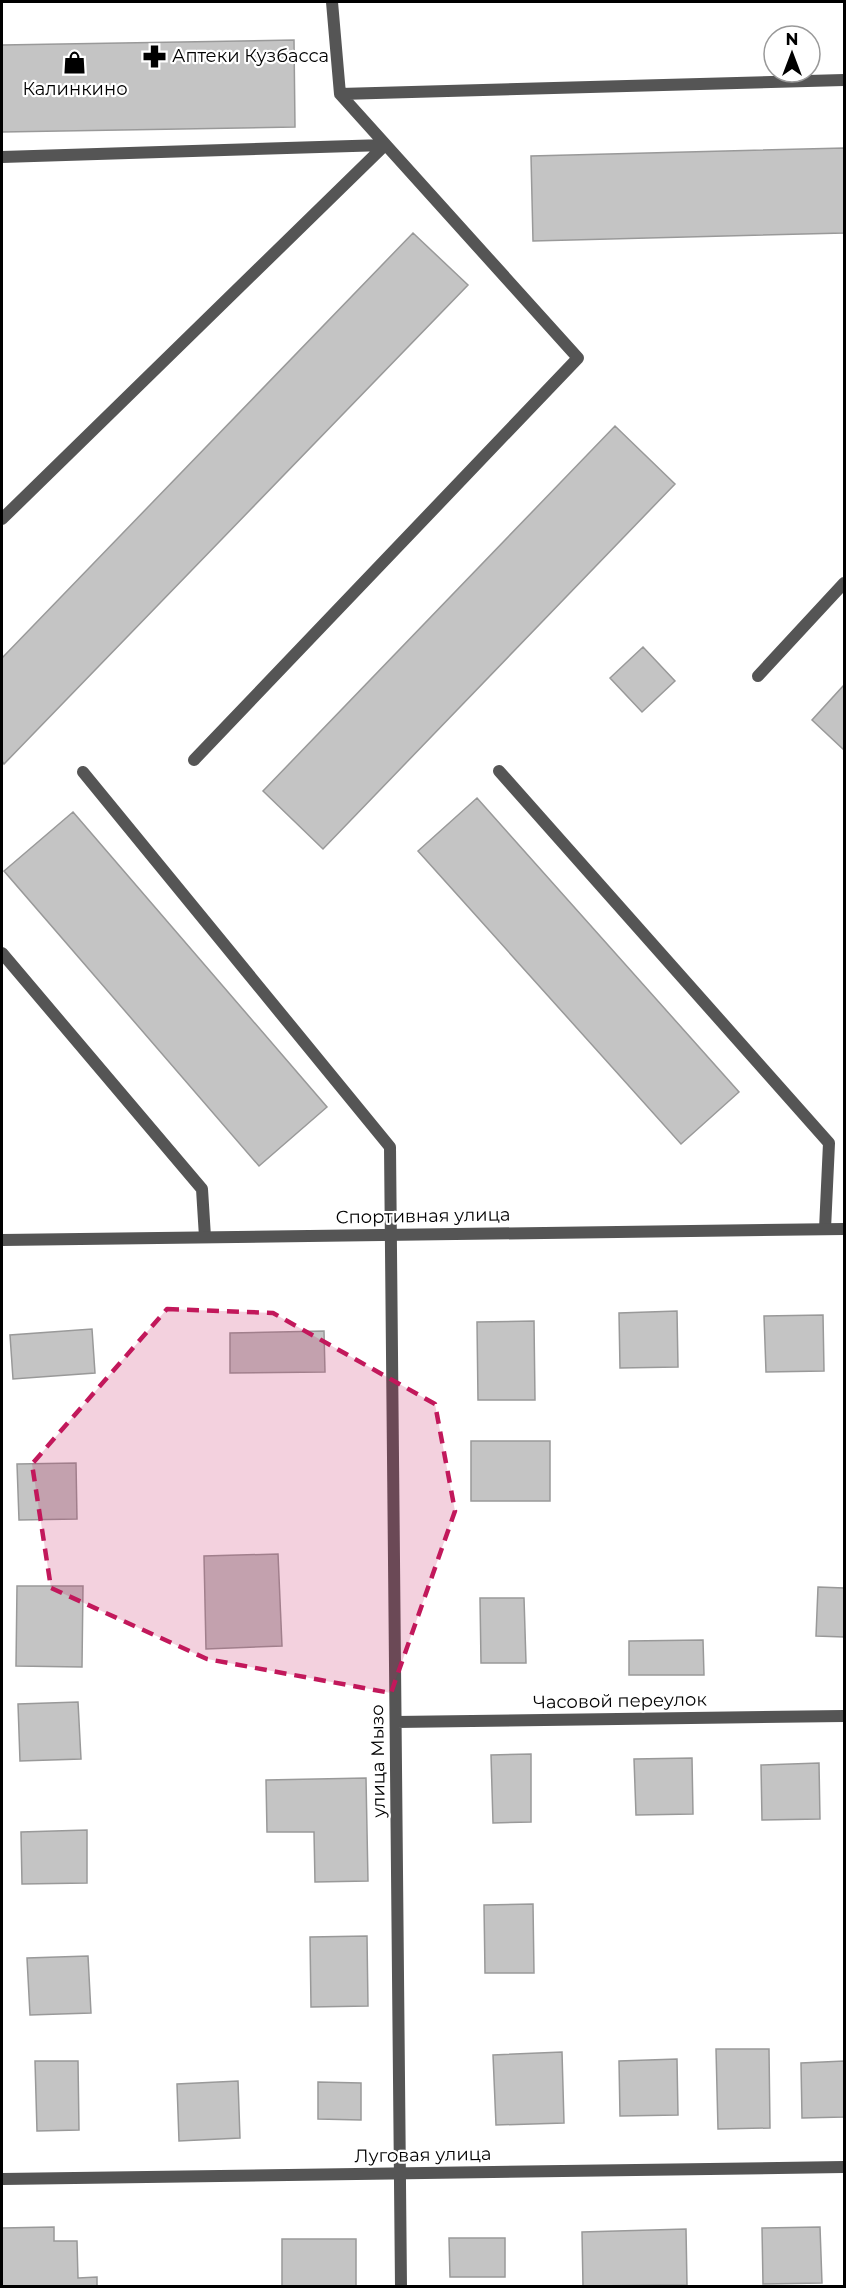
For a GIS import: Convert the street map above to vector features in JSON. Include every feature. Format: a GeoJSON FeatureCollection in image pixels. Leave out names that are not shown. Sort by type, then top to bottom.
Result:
{"type":"FeatureCollection","features":[{"type":"Feature","properties":{"kind":"street"},"geometry":{"type":"LineString","coordinates":[[194,760],[578,358],[340,94],[332,2]]}},
{"type":"Feature","properties":{"kind":"street"},"geometry":{"type":"LineString","coordinates":[[340,94],[844,80]]}},
{"type":"Feature","properties":{"kind":"street"},"geometry":{"type":"LineString","coordinates":[[2,157],[385,145]]}},
{"type":"Feature","properties":{"kind":"street"},"geometry":{"type":"LineString","coordinates":[[2,519],[385,145]]}},
{"type":"Feature","properties":{"kind":"street"},"geometry":{"type":"LineString","coordinates":[[758,676],[844,583]]}},
{"type":"Feature","properties":{"kind":"street"},"geometry":{"type":"LineString","coordinates":[[499,771],[829,1143],[825,1229]]}},
{"type":"Feature","properties":{"kind":"street","name":"улица Мызо"},"geometry":{"type":"LineString","coordinates":[[83,772],[390,1147],[400,2286]]}},
{"type":"Feature","properties":{"kind":"street"},"geometry":{"type":"LineString","coordinates":[[2,953],[202,1189],[205,1237]]}},
{"type":"Feature","properties":{"kind":"street","name":"Спортивная улица"},"geometry":{"type":"LineString","coordinates":[[2,1240],[844,1229]]}},
{"type":"Feature","properties":{"kind":"street","name":"Часовой переулок"},"geometry":{"type":"LineString","coordinates":[[396,1722],[844,1716]]}},
{"type":"Feature","properties":{"kind":"street","name":"Луговая улица"},"geometry":{"type":"LineString","coordinates":[[2,2179],[844,2167]]}},
{"type":"Feature","properties":{"kind":"highlighted area"},"geometry":{"type":"Polygon","coordinates":[[[167,1309],[273,1313],[435,1404],[455,1511],[391,1693],[207,1659],[51,1588],[32,1464],[167,1309]]]}},
{"type":"Feature","properties":{"kind":"building"},"geometry":{"type":"Polygon","coordinates":[[[294,40],[295,127],[2,132],[2,45],[294,40]]]}},
{"type":"Feature","properties":{"kind":"building"},"geometry":{"type":"Polygon","coordinates":[[[844,148],[844,233],[533,241],[531,156],[844,148]]]}},
{"type":"Feature","properties":{"kind":"building"},"geometry":{"type":"Polygon","coordinates":[[[413,233],[468,285],[4,764],[2,761],[2,658],[413,233]]]}},
{"type":"Feature","properties":{"kind":"building"},"geometry":{"type":"Polygon","coordinates":[[[615,426],[675,484],[323,849],[263,791],[615,426]]]}},
{"type":"Feature","properties":{"kind":"building"},"geometry":{"type":"Polygon","coordinates":[[[643,647],[675,681],[642,712],[610,678],[643,647]]]}},
{"type":"Feature","properties":{"kind":"building"},"geometry":{"type":"Polygon","coordinates":[[[844,685],[844,750],[812,720],[844,685]]]}},
{"type":"Feature","properties":{"kind":"building"},"geometry":{"type":"Polygon","coordinates":[[[477,798],[739,1092],[681,1144],[418,851],[477,798]]]}},
{"type":"Feature","properties":{"kind":"building"},"geometry":{"type":"Polygon","coordinates":[[[73,812],[327,1107],[259,1166],[4,871],[73,812]]]}},
{"type":"Feature","properties":{"kind":"building"},"geometry":{"type":"Polygon","coordinates":[[[677,1311],[678,1367],[620,1368],[619,1313],[677,1311]]]}},
{"type":"Feature","properties":{"kind":"building"},"geometry":{"type":"Polygon","coordinates":[[[823,1315],[824,1371],[766,1372],[764,1316],[823,1315]]]}},
{"type":"Feature","properties":{"kind":"building"},"geometry":{"type":"Polygon","coordinates":[[[534,1321],[535,1400],[478,1400],[477,1322],[534,1321]]]}},
{"type":"Feature","properties":{"kind":"building"},"geometry":{"type":"Polygon","coordinates":[[[92,1329],[95,1373],[13,1379],[10,1335],[92,1329]]]}},
{"type":"Feature","properties":{"kind":"building"},"geometry":{"type":"Polygon","coordinates":[[[324,1331],[325,1372],[230,1373],[230,1333],[324,1331]]]}},
{"type":"Feature","properties":{"kind":"building"},"geometry":{"type":"Polygon","coordinates":[[[471,1441],[550,1441],[550,1501],[471,1501],[471,1441]]]}},
{"type":"Feature","properties":{"kind":"building"},"geometry":{"type":"Polygon","coordinates":[[[76,1463],[77,1519],[19,1520],[17,1464],[76,1463]]]}},
{"type":"Feature","properties":{"kind":"building"},"geometry":{"type":"Polygon","coordinates":[[[278,1554],[282,1646],[206,1649],[204,1556],[278,1554]]]}},
{"type":"Feature","properties":{"kind":"building"},"geometry":{"type":"Polygon","coordinates":[[[17,1586],[83,1586],[82,1667],[16,1666],[17,1586]]]}},
{"type":"Feature","properties":{"kind":"building"},"geometry":{"type":"Polygon","coordinates":[[[818,1587],[844,1588],[844,1637],[816,1636],[818,1587]]]}},
{"type":"Feature","properties":{"kind":"building"},"geometry":{"type":"Polygon","coordinates":[[[480,1598],[524,1598],[526,1663],[481,1663],[480,1598]]]}},
{"type":"Feature","properties":{"kind":"building"},"geometry":{"type":"Polygon","coordinates":[[[703,1640],[704,1675],[629,1675],[629,1641],[703,1640]]]}},
{"type":"Feature","properties":{"kind":"building"},"geometry":{"type":"Polygon","coordinates":[[[78,1702],[81,1759],[20,1761],[18,1704],[78,1702]]]}},
{"type":"Feature","properties":{"kind":"building"},"geometry":{"type":"Polygon","coordinates":[[[531,1754],[531,1822],[493,1823],[491,1755],[531,1754]]]}},
{"type":"Feature","properties":{"kind":"building"},"geometry":{"type":"Polygon","coordinates":[[[692,1758],[693,1814],[636,1815],[634,1759],[692,1758]]]}},
{"type":"Feature","properties":{"kind":"building"},"geometry":{"type":"Polygon","coordinates":[[[819,1763],[820,1819],[762,1820],[761,1765],[819,1763]]]}},
{"type":"Feature","properties":{"kind":"building"},"geometry":{"type":"Polygon","coordinates":[[[366,1778],[368,1881],[315,1882],[314,1832],[267,1832],[266,1780],[366,1778]]]}},
{"type":"Feature","properties":{"kind":"building"},"geometry":{"type":"Polygon","coordinates":[[[87,1830],[87,1883],[22,1884],[21,1832],[87,1830]]]}},
{"type":"Feature","properties":{"kind":"building"},"geometry":{"type":"Polygon","coordinates":[[[533,1904],[534,1973],[485,1973],[484,1905],[533,1904]]]}},
{"type":"Feature","properties":{"kind":"building"},"geometry":{"type":"Polygon","coordinates":[[[367,1936],[368,2006],[311,2007],[310,1937],[367,1936]]]}},
{"type":"Feature","properties":{"kind":"building"},"geometry":{"type":"Polygon","coordinates":[[[88,1956],[91,2013],[30,2015],[27,1958],[88,1956]]]}},
{"type":"Feature","properties":{"kind":"building"},"geometry":{"type":"Polygon","coordinates":[[[716,2049],[769,2049],[770,2128],[718,2129],[716,2049]]]}},
{"type":"Feature","properties":{"kind":"building"},"geometry":{"type":"Polygon","coordinates":[[[562,2052],[564,2123],[496,2125],[493,2055],[562,2052]]]}},
{"type":"Feature","properties":{"kind":"building"},"geometry":{"type":"Polygon","coordinates":[[[677,2059],[678,2115],[620,2116],[619,2061],[677,2059]]]}},
{"type":"Feature","properties":{"kind":"building"},"geometry":{"type":"Polygon","coordinates":[[[35,2061],[78,2061],[79,2130],[37,2131],[35,2061]]]}},
{"type":"Feature","properties":{"kind":"building"},"geometry":{"type":"Polygon","coordinates":[[[844,2061],[844,2117],[802,2118],[801,2063],[844,2061]]]}},
{"type":"Feature","properties":{"kind":"building"},"geometry":{"type":"Polygon","coordinates":[[[238,2081],[240,2138],[179,2141],[177,2084],[238,2081]]]}},
{"type":"Feature","properties":{"kind":"building"},"geometry":{"type":"Polygon","coordinates":[[[318,2082],[361,2083],[361,2120],[318,2119],[318,2082]]]}},
{"type":"Feature","properties":{"kind":"building"},"geometry":{"type":"Polygon","coordinates":[[[54,2227],[54,2241],[77,2241],[78,2278],[97,2277],[97,2286],[2,2286],[2,2228],[54,2227]]]}},
{"type":"Feature","properties":{"kind":"building"},"geometry":{"type":"Polygon","coordinates":[[[820,2227],[822,2283],[763,2284],[762,2228],[820,2227]]]}},
{"type":"Feature","properties":{"kind":"building"},"geometry":{"type":"Polygon","coordinates":[[[686,2229],[687,2285],[583,2286],[582,2232],[686,2229]]]}},
{"type":"Feature","properties":{"kind":"building"},"geometry":{"type":"Polygon","coordinates":[[[449,2238],[505,2238],[505,2277],[450,2277],[449,2238]]]}},
{"type":"Feature","properties":{"kind":"building"},"geometry":{"type":"Polygon","coordinates":[[[282,2239],[356,2239],[356,2286],[282,2286],[282,2239]]]}},
{"type":"Feature","properties":{"kind":"place","name":"Аптеки Кузбасса"},"geometry":{"type":"Point","coordinates":[154,56]}},
{"type":"Feature","properties":{"kind":"place","name":"Калинкино"},"geometry":{"type":"Point","coordinates":[75,63]}}]}
